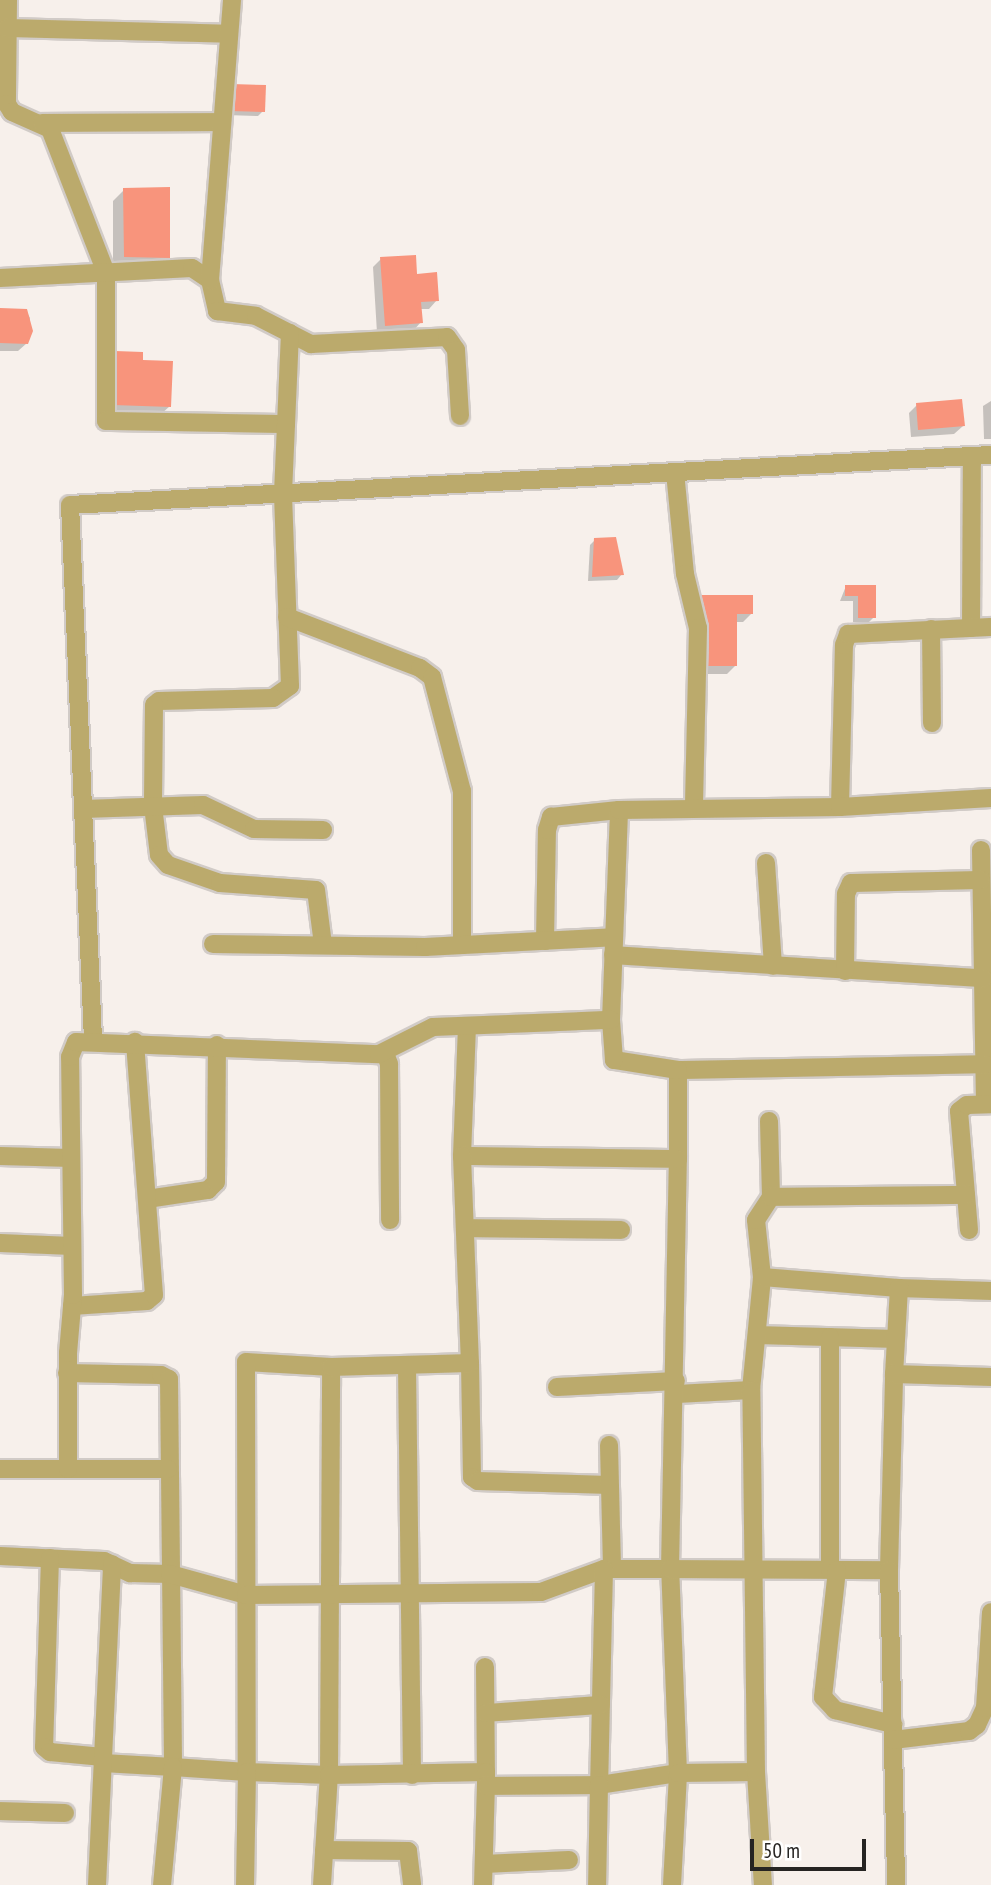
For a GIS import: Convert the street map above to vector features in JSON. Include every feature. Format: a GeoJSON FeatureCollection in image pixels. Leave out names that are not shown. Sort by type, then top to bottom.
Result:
{"type":"FeatureCollection","features":[{"type":"Feature","properties":{"kind":"street"},"geometry":{"type":"LineString","coordinates":[[8,0],[3,104],[12,111],[42,123],[222,122]]}},
{"type":"Feature","properties":{"kind":"street"},"geometry":{"type":"LineString","coordinates":[[232,0],[210,279],[217,311],[256,316],[311,344],[447,337],[456,350],[460,416]]}},
{"type":"Feature","properties":{"kind":"street"},"geometry":{"type":"LineString","coordinates":[[7,28],[229,34]]}},
{"type":"Feature","properties":{"kind":"street"},"geometry":{"type":"LineString","coordinates":[[42,123],[55,137],[106,273],[106,421],[286,424]]}},
{"type":"Feature","properties":{"kind":"street"},"geometry":{"type":"LineString","coordinates":[[0,278],[192,268],[210,279]]}},
{"type":"Feature","properties":{"kind":"street"},"geometry":{"type":"LineString","coordinates":[[290,333],[283,495],[289,686],[280,696],[154,705],[153,806],[159,855],[168,865],[220,883],[316,890],[323,945]]}},
{"type":"Feature","properties":{"kind":"street"},"geometry":{"type":"LineString","coordinates":[[93,1040],[71,505],[991,455]]}},
{"type":"Feature","properties":{"kind":"street"},"geometry":{"type":"LineString","coordinates":[[971,628],[972,456]]}},
{"type":"Feature","properties":{"kind":"street"},"geometry":{"type":"LineString","coordinates":[[675,472],[685,574],[698,628],[694,806]]}},
{"type":"Feature","properties":{"kind":"street"},"geometry":{"type":"LineString","coordinates":[[287,617],[420,668],[432,677],[462,791],[462,945]]}},
{"type":"Feature","properties":{"kind":"street"},"geometry":{"type":"LineString","coordinates":[[840,807],[846,638],[854,631],[991,627]]}},
{"type":"Feature","properties":{"kind":"street"},"geometry":{"type":"LineString","coordinates":[[931,629],[932,723]]}},
{"type":"Feature","properties":{"kind":"street"},"geometry":{"type":"LineString","coordinates":[[545,941],[547,830],[551,817],[694,806],[840,807],[991,798]]}},
{"type":"Feature","properties":{"kind":"street"},"geometry":{"type":"LineString","coordinates":[[83,809],[203,805],[260,830],[323,830]]}},
{"type":"Feature","properties":{"kind":"street"},"geometry":{"type":"LineString","coordinates":[[619,810],[611,1020],[614,1060],[678,1070],[985,1064]]}},
{"type":"Feature","properties":{"kind":"street"},"geometry":{"type":"LineString","coordinates":[[969,1230],[959,1111],[967,1105],[988,1104],[981,850]]}},
{"type":"Feature","properties":{"kind":"street"},"geometry":{"type":"LineString","coordinates":[[766,863],[773,966]]}},
{"type":"Feature","properties":{"kind":"street"},"geometry":{"type":"LineString","coordinates":[[845,971],[846,894],[851,883],[981,880]]}},
{"type":"Feature","properties":{"kind":"street"},"geometry":{"type":"LineString","coordinates":[[214,944],[462,945],[545,941],[613,946],[773,966],[983,978]]}},
{"type":"Feature","properties":{"kind":"street"},"geometry":{"type":"LineString","coordinates":[[68,1469],[67,1373],[72,1306],[71,1049],[76,1042],[93,1040],[385,1053],[424,1029],[611,1020]]}},
{"type":"Feature","properties":{"kind":"street"},"geometry":{"type":"LineString","coordinates":[[467,1026],[462,1156],[472,1477],[478,1481],[610,1485]]}},
{"type":"Feature","properties":{"kind":"street"},"geometry":{"type":"LineString","coordinates":[[72,1306],[152,1299],[135,1042]]}},
{"type":"Feature","properties":{"kind":"street"},"geometry":{"type":"LineString","coordinates":[[147,1199],[208,1190],[216,1182],[217,1045]]}},
{"type":"Feature","properties":{"kind":"street"},"geometry":{"type":"LineString","coordinates":[[385,1053],[389,1064],[390,1220]]}},
{"type":"Feature","properties":{"kind":"street"},"geometry":{"type":"LineString","coordinates":[[673,1885],[678,1773],[670,1569],[676,1387],[678,1070]]}},
{"type":"Feature","properties":{"kind":"street"},"geometry":{"type":"LineString","coordinates":[[763,1885],[756,1772],[751,1390],[762,1277],[756,1220],[771,1197],[769,1121]]}},
{"type":"Feature","properties":{"kind":"street"},"geometry":{"type":"LineString","coordinates":[[0,1156],[71,1158]]}},
{"type":"Feature","properties":{"kind":"street"},"geometry":{"type":"LineString","coordinates":[[462,1156],[678,1158]]}},
{"type":"Feature","properties":{"kind":"street"},"geometry":{"type":"LineString","coordinates":[[771,1197],[966,1195]]}},
{"type":"Feature","properties":{"kind":"street"},"geometry":{"type":"LineString","coordinates":[[465,1228],[621,1230]]}},
{"type":"Feature","properties":{"kind":"street"},"geometry":{"type":"LineString","coordinates":[[0,1243],[72,1246]]}},
{"type":"Feature","properties":{"kind":"street"},"geometry":{"type":"LineString","coordinates":[[762,1277],[899,1288],[991,1291]]}},
{"type":"Feature","properties":{"kind":"street"},"geometry":{"type":"LineString","coordinates":[[896,1885],[889,1570],[899,1288]]}},
{"type":"Feature","properties":{"kind":"street"},"geometry":{"type":"LineString","coordinates":[[757,1335],[896,1339]]}},
{"type":"Feature","properties":{"kind":"street"},"geometry":{"type":"LineString","coordinates":[[831,1337],[833,1570],[822,1697],[835,1710],[893,1732],[969,1731],[977,1725],[985,1707],[991,1612]]}},
{"type":"Feature","properties":{"kind":"street"},"geometry":{"type":"LineString","coordinates":[[245,1885],[246,1362],[331,1367],[470,1363]]}},
{"type":"Feature","properties":{"kind":"street"},"geometry":{"type":"LineString","coordinates":[[407,1365],[412,1775]]}},
{"type":"Feature","properties":{"kind":"street"},"geometry":{"type":"LineString","coordinates":[[322,1885],[329,1775],[332,1594],[331,1367]]}},
{"type":"Feature","properties":{"kind":"street"},"geometry":{"type":"LineString","coordinates":[[67,1373],[166,1376],[171,1387],[168,1469],[173,1766],[162,1885]]}},
{"type":"Feature","properties":{"kind":"street"},"geometry":{"type":"LineString","coordinates":[[894,1374],[991,1377]]}},
{"type":"Feature","properties":{"kind":"street"},"geometry":{"type":"LineString","coordinates":[[556,1387],[751,1390]]}},
{"type":"Feature","properties":{"kind":"street"},"geometry":{"type":"LineString","coordinates":[[597,1885],[601,1705],[608,1569],[608,1445]]}},
{"type":"Feature","properties":{"kind":"street"},"geometry":{"type":"LineString","coordinates":[[0,1469],[168,1469]]}},
{"type":"Feature","properties":{"kind":"street"},"geometry":{"type":"LineString","coordinates":[[0,1556],[112,1564],[130,1573],[170,1574],[246,1595],[541,1592],[608,1569],[889,1570]]}},
{"type":"Feature","properties":{"kind":"street"},"geometry":{"type":"LineString","coordinates":[[50,1558],[44,1747],[50,1752],[103,1760],[247,1772],[412,1775],[599,1785],[678,1773],[756,1772]]}},
{"type":"Feature","properties":{"kind":"street"},"geometry":{"type":"LineString","coordinates":[[97,1885],[112,1564]]}},
{"type":"Feature","properties":{"kind":"street"},"geometry":{"type":"LineString","coordinates":[[483,1885],[485,1667]]}},
{"type":"Feature","properties":{"kind":"street"},"geometry":{"type":"LineString","coordinates":[[486,1713],[601,1705]]}},
{"type":"Feature","properties":{"kind":"street"},"geometry":{"type":"LineString","coordinates":[[0,1811],[65,1813]]}},
{"type":"Feature","properties":{"kind":"street"},"geometry":{"type":"LineString","coordinates":[[324,1850],[408,1850],[412,1885]]}},
{"type":"Feature","properties":{"kind":"street"},"geometry":{"type":"LineString","coordinates":[[484,1864],[569,1860]]}},
{"type":"Feature","properties":{"kind":"building"},"geometry":{"type":"Polygon","coordinates":[[[231,84],[266,85],[265,112],[230,111],[231,84]]]}},
{"type":"Feature","properties":{"kind":"building"},"geometry":{"type":"Polygon","coordinates":[[[170,187],[170,258],[124,257],[123,188],[170,187]]]}},
{"type":"Feature","properties":{"kind":"building"},"geometry":{"type":"Polygon","coordinates":[[[416,255],[417,274],[437,272],[439,301],[421,302],[423,323],[385,326],[380,257],[416,255]]]}},
{"type":"Feature","properties":{"kind":"building"},"geometry":{"type":"Polygon","coordinates":[[[0,308],[27,309],[33,331],[28,344],[0,343],[0,308]]]}},
{"type":"Feature","properties":{"kind":"building"},"geometry":{"type":"Polygon","coordinates":[[[115,351],[143,352],[143,360],[173,361],[171,407],[113,405],[115,351]]]}},
{"type":"Feature","properties":{"kind":"building"},"geometry":{"type":"Polygon","coordinates":[[[962,399],[965,426],[918,430],[916,403],[962,399]]]}},
{"type":"Feature","properties":{"kind":"building"},"geometry":{"type":"Polygon","coordinates":[[[616,537],[624,575],[592,577],[594,538],[616,537]]]}},
{"type":"Feature","properties":{"kind":"building"},"geometry":{"type":"Polygon","coordinates":[[[845,585],[876,585],[876,618],[858,618],[858,596],[845,596],[845,585]]]}},
{"type":"Feature","properties":{"kind":"building"},"geometry":{"type":"Polygon","coordinates":[[[701,595],[753,595],[753,614],[737,614],[737,666],[701,666],[701,595]]]}}]}
